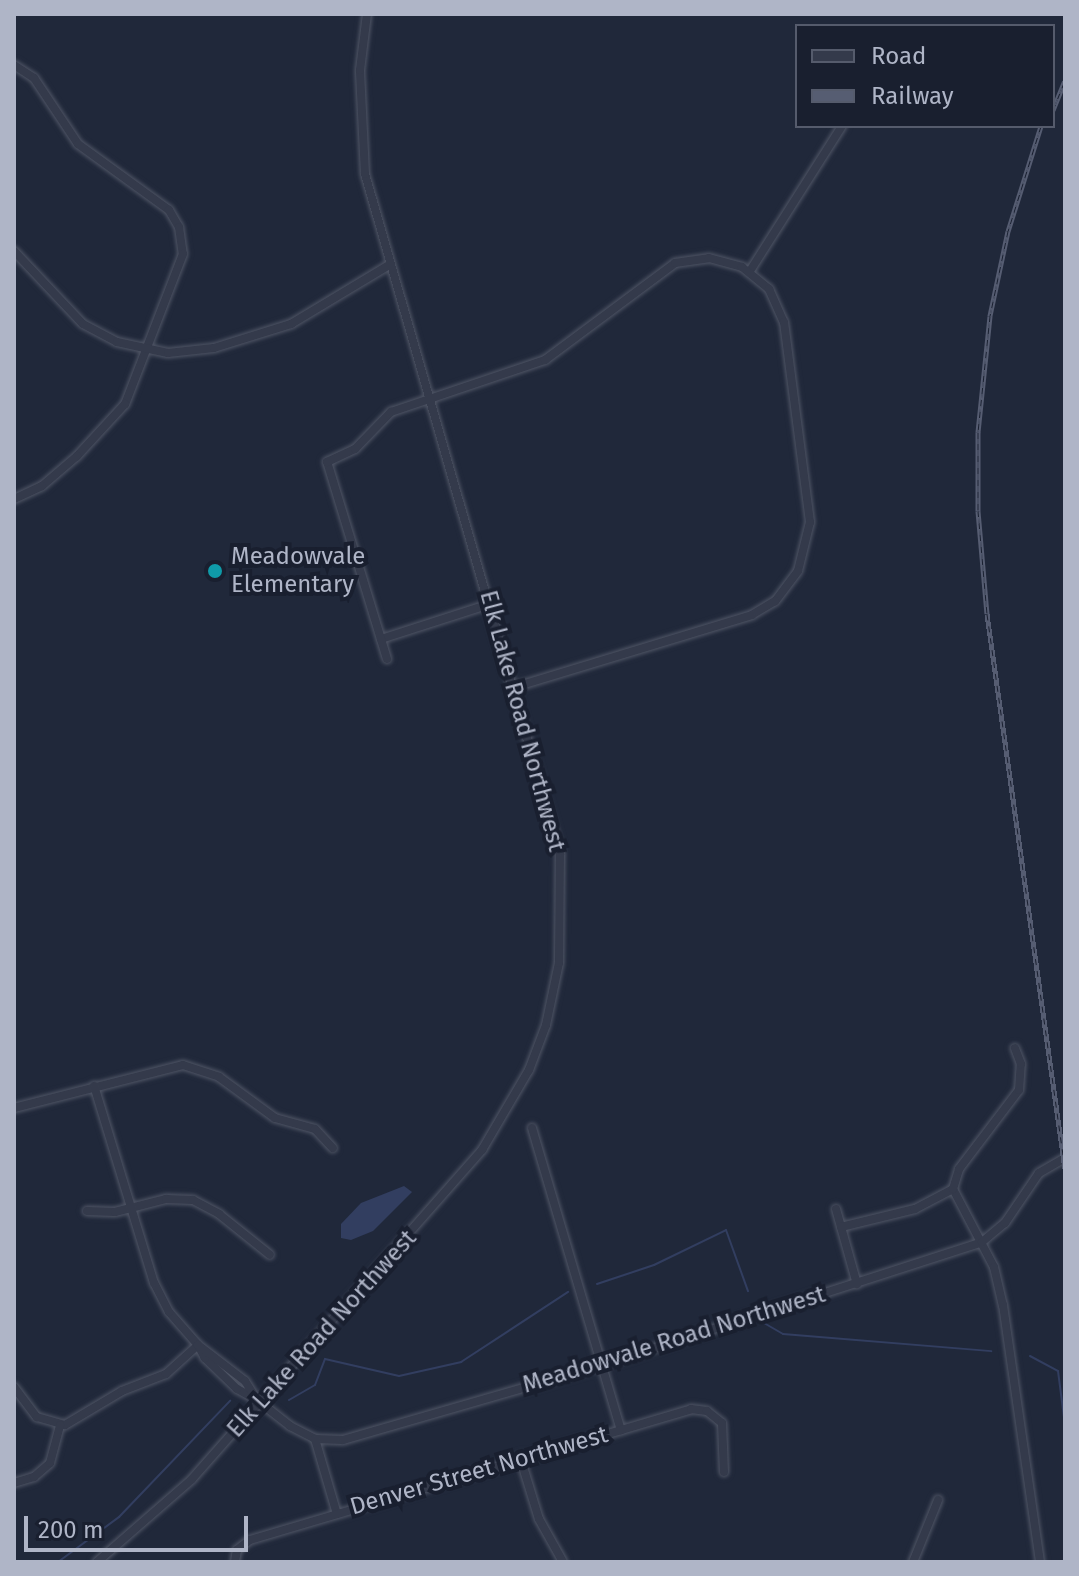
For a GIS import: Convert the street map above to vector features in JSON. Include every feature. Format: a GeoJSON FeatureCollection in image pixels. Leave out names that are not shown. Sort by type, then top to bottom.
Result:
{"type":"FeatureCollection","features":[{"type":"Feature","properties":{"kind":"street","name":"Elk Lake Road Northwest"},"geometry":{"type":"LineString","coordinates":[[97,1562],[169,1502],[482,1150],[529,1070],[546,1025],[561,940],[560,853],[515,687],[389,265],[361,134],[360,70],[367,14]]}},
{"type":"Feature","properties":{"kind":"street"},"geometry":{"type":"LineString","coordinates":[[14,65],[34,78],[78,144],[161,202],[179,227],[182,264],[160,306],[148,351],[111,423],[51,479],[14,499]]}},
{"type":"Feature","properties":{"kind":"street"},"geometry":{"type":"LineString","coordinates":[[750,271],[841,128]]}},
{"type":"Feature","properties":{"kind":"street"},"geometry":{"type":"LineString","coordinates":[[14,251],[83,324],[148,351],[202,351],[282,327],[389,265]]}},
{"type":"Feature","properties":{"kind":"street"},"geometry":{"type":"LineString","coordinates":[[387,659],[327,462],[355,449],[391,412],[545,360],[675,263],[709,258],[750,271],[776,298],[788,339],[810,522],[798,571],[775,601],[752,615],[515,687]]}},
{"type":"Feature","properties":{"kind":"street"},"geometry":{"type":"LineString","coordinates":[[381,639],[490,604]]}},
{"type":"Feature","properties":{"kind":"street"},"geometry":{"type":"LineString","coordinates":[[1015,1048],[1021,1064],[1019,1090],[959,1169],[953,1189],[982,1242],[1003,1305],[1040,1562]]}},
{"type":"Feature","properties":{"kind":"street"},"geometry":{"type":"LineString","coordinates":[[14,1108],[166,1066],[203,1069],[258,1109],[315,1129],[333,1148]]}},
{"type":"Feature","properties":{"kind":"street"},"geometry":{"type":"LineString","coordinates":[[94,1086],[160,1297],[198,1345],[245,1381],[257,1400],[315,1439],[337,1514]]}},
{"type":"Feature","properties":{"kind":"street"},"geometry":{"type":"LineString","coordinates":[[532,1128],[621,1430]]}},
{"type":"Feature","properties":{"kind":"street","name":"Meadowvale Road Northwest"},"geometry":{"type":"LineString","coordinates":[[315,1439],[343,1440],[602,1365],[982,1242],[1005,1223],[1039,1173],[1065,1158]]}},
{"type":"Feature","properties":{"kind":"street"},"geometry":{"type":"LineString","coordinates":[[841,1227],[915,1209],[953,1189]]}},
{"type":"Feature","properties":{"kind":"street"},"geometry":{"type":"LineString","coordinates":[[87,1211],[131,1208],[166,1199],[193,1200],[219,1214],[270,1255]]}},
{"type":"Feature","properties":{"kind":"street"},"geometry":{"type":"LineString","coordinates":[[836,1209],[857,1284]]}},
{"type":"Feature","properties":{"kind":"street"},"geometry":{"type":"LineString","coordinates":[[14,1387],[37,1417],[60,1425],[166,1374],[198,1345]]}},
{"type":"Feature","properties":{"kind":"street","name":"Denver Street Northwest"},"geometry":{"type":"LineString","coordinates":[[235,1562],[237,1550],[250,1540],[520,1457],[691,1409],[707,1411],[724,1429],[724,1472]]}},
{"type":"Feature","properties":{"kind":"street"},"geometry":{"type":"LineString","coordinates":[[14,1483],[34,1477],[50,1463],[60,1425]]}},
{"type":"Feature","properties":{"kind":"street"},"geometry":{"type":"LineString","coordinates":[[520,1457],[539,1519],[563,1562]]}},
{"type":"Feature","properties":{"kind":"street"},"geometry":{"type":"LineString","coordinates":[[913,1562],[938,1500]]}},
{"type":"Feature","properties":{"kind":"water"},"geometry":{"type":"Polygon","coordinates":[[[404,1186],[412,1192],[373,1231],[351,1240],[341,1238],[341,1224],[361,1203],[404,1186]]]}},
{"type":"Feature","properties":{"kind":"waterway"},"geometry":{"type":"LineString","coordinates":[[597,1284],[654,1265],[726,1230],[748,1291]]}},
{"type":"Feature","properties":{"kind":"waterway"},"geometry":{"type":"LineString","coordinates":[[289,1400],[315,1385],[325,1359],[399,1376],[461,1362],[568,1292]]}},
{"type":"Feature","properties":{"kind":"waterway"},"geometry":{"type":"LineString","coordinates":[[764,1323],[783,1334],[991,1351]]}},
{"type":"Feature","properties":{"kind":"waterway"},"geometry":{"type":"LineString","coordinates":[[1030,1356],[1058,1371],[1065,1425]]}},
{"type":"Feature","properties":{"kind":"waterway"},"geometry":{"type":"LineString","coordinates":[[58,1562],[119,1517],[230,1401]]}},
{"type":"Feature","properties":{"kind":"railway"},"geometry":{"type":"LineString","coordinates":[[1055,105],[1065,81]]}},
{"type":"Feature","properties":{"kind":"railway"},"geometry":{"type":"LineString","coordinates":[[1040,128],[1008,231],[990,316],[978,432],[978,511],[987,614],[1065,1169]]}},
{"type":"Feature","properties":{"kind":"place","name":"Meadowvale Elementary"},"geometry":{"type":"Point","coordinates":[215,571]}}]}
